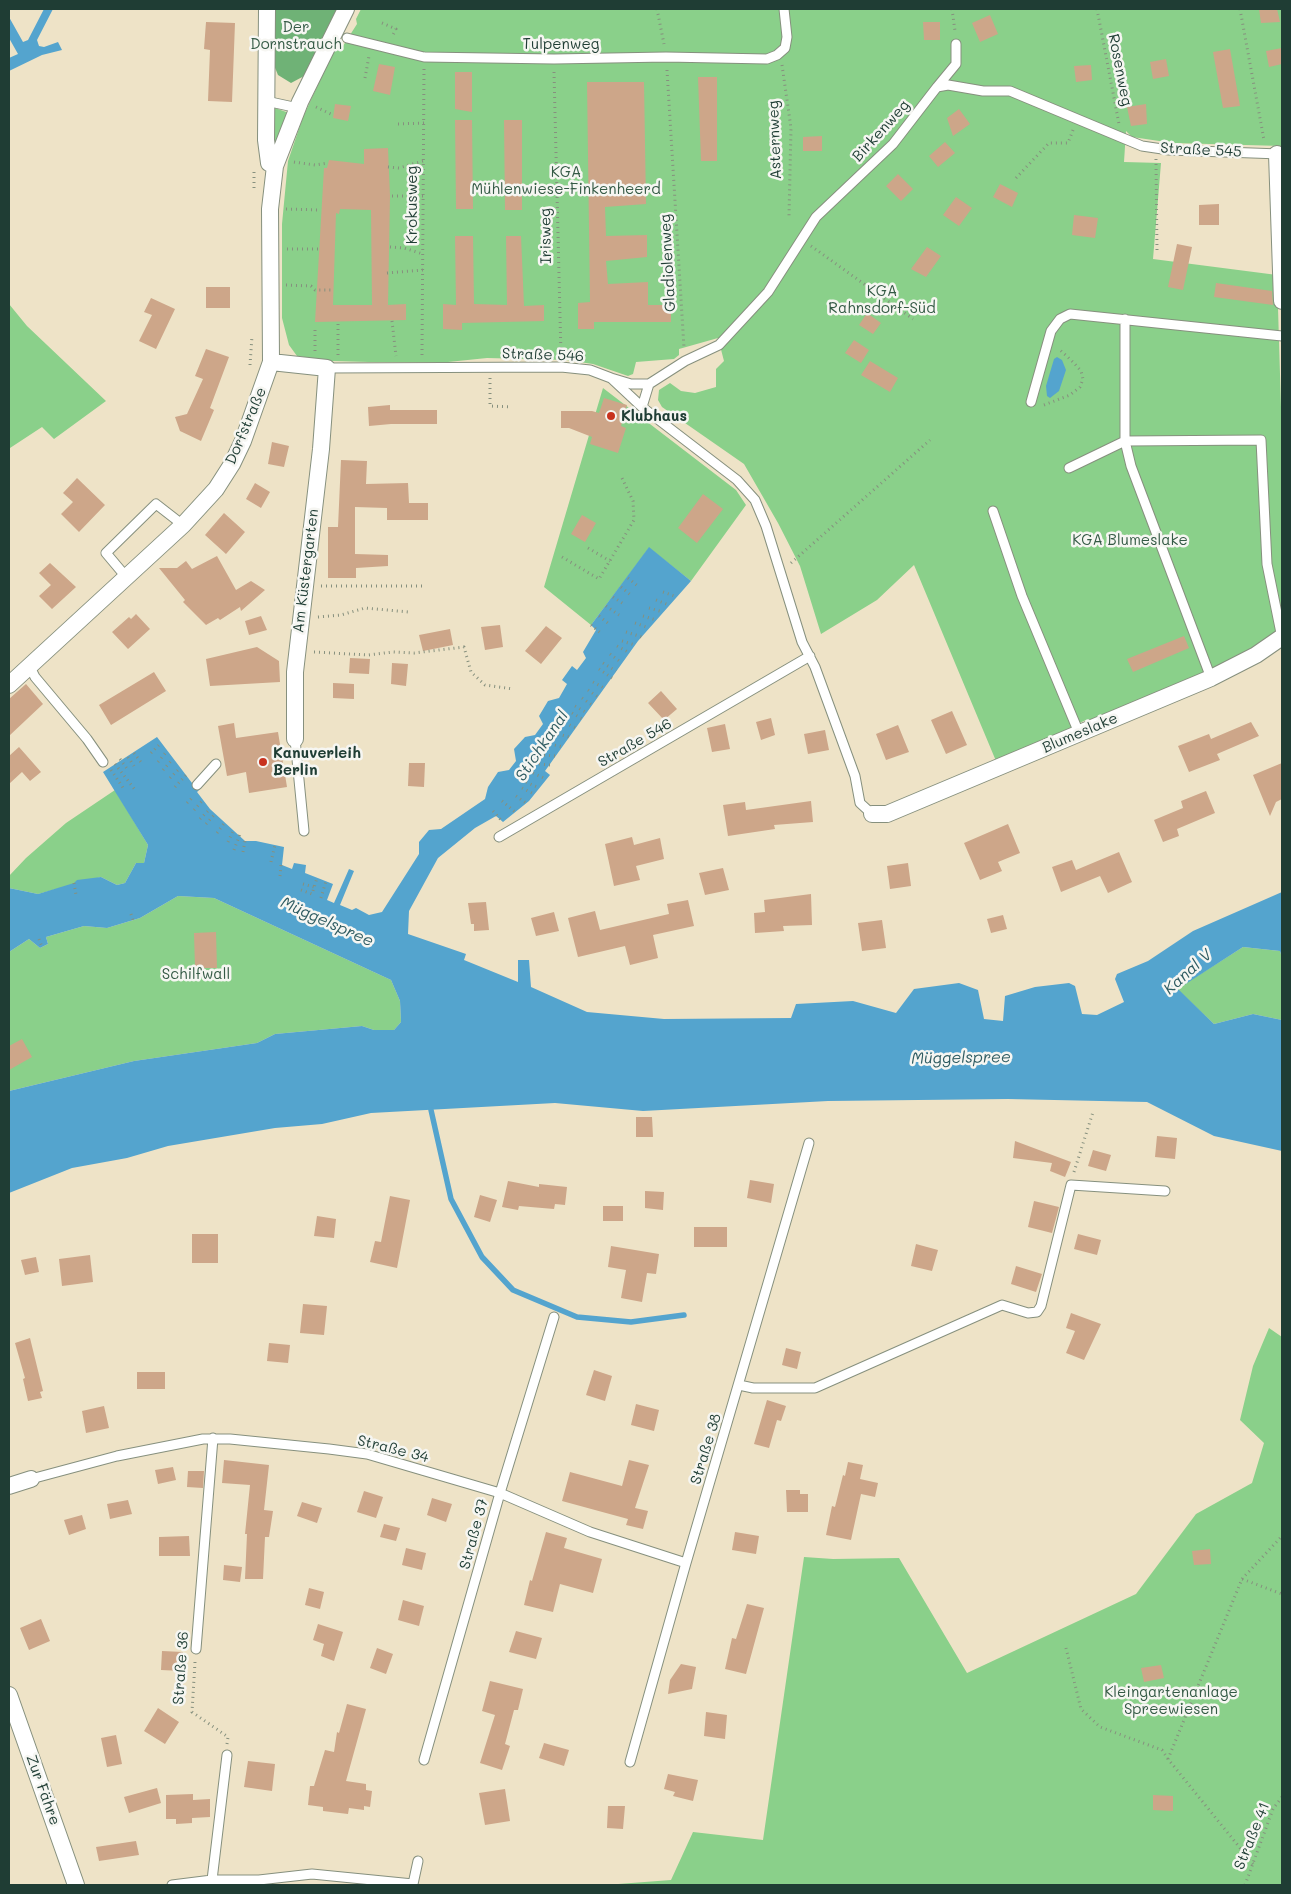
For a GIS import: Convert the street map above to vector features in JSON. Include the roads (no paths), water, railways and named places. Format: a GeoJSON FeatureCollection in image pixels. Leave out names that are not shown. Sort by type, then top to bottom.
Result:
{"type":"FeatureCollection","features":[{"type":"Feature","properties":{"kind":"street","name":"Dorfstraße"},"geometry":{"type":"LineString","coordinates":[[267,9],[266,140],[270,163],[275,166]]}},
{"type":"Feature","properties":{"kind":"street","name":"Dorfstraße"},"geometry":{"type":"LineString","coordinates":[[9,685],[183,525],[216,489],[231,466],[243,441],[271,362],[270,209],[275,166],[298,108],[346,9]]}},
{"type":"Feature","properties":{"kind":"street","name":"Straße 545"},"geometry":{"type":"LineString","coordinates":[[1280,154],[1282,301]]}},
{"type":"Feature","properties":{"kind":"street"},"geometry":{"type":"LineString","coordinates":[[271,362],[327,368]]}},
{"type":"Feature","properties":{"kind":"street","name":"Am Küstergarten"},"geometry":{"type":"LineString","coordinates":[[295,739],[293,702],[295,666],[321,449],[327,368]]}},
{"type":"Feature","properties":{"kind":"street","name":"Blumeslake"},"geometry":{"type":"LineString","coordinates":[[872,814],[888,814],[1211,678],[1256,655],[1282,637]]}},
{"type":"Feature","properties":{"kind":"street"},"geometry":{"type":"LineString","coordinates":[[9,1486],[31,1479]]}},
{"type":"Feature","properties":{"kind":"street","name":"Zur Fähre"},"geometry":{"type":"LineString","coordinates":[[9,1695],[76,1885]]}},
{"type":"Feature","properties":{"kind":"lane","name":"Tulpenweg"},"geometry":{"type":"LineString","coordinates":[[347,38],[424,57],[767,59],[777,55],[785,48],[787,37],[784,9]]}},
{"type":"Feature","properties":{"kind":"lane","name":"Birkenweg"},"geometry":{"type":"LineString","coordinates":[[649,384],[685,361],[720,345],[768,292],[816,217],[893,144],[956,64],[956,44]]}},
{"type":"Feature","properties":{"kind":"lane","name":"Straße 545"},"geometry":{"type":"LineString","coordinates":[[937,87],[948,84],[983,91],[1010,91],[1142,146],[1157,149],[1280,154]]}},
{"type":"Feature","properties":{"kind":"lane"},"geometry":{"type":"LineString","coordinates":[[266,101],[298,108]]}},
{"type":"Feature","properties":{"kind":"lane"},"geometry":{"type":"LineString","coordinates":[[1031,402],[1052,330],[1060,319],[1070,314],[1282,336]]}},
{"type":"Feature","properties":{"kind":"lane"},"geometry":{"type":"LineString","coordinates":[[1125,319],[1125,441],[1144,505],[1211,678]]}},
{"type":"Feature","properties":{"kind":"lane","name":"Straße 546"},"geometry":{"type":"LineString","coordinates":[[327,368],[561,367],[590,370],[611,378],[642,407],[738,480],[755,500],[780,570],[802,642],[810,656],[855,776],[860,803],[872,814]]}},
{"type":"Feature","properties":{"kind":"lane"},"geometry":{"type":"LineString","coordinates":[[611,378],[630,384],[649,384],[642,407]]}},
{"type":"Feature","properties":{"kind":"lane"},"geometry":{"type":"LineString","coordinates":[[1070,468],[1125,441],[1261,440],[1266,564],[1282,637]]}},
{"type":"Feature","properties":{"kind":"lane"},"geometry":{"type":"LineString","coordinates":[[127,578],[106,553],[156,504],[183,525]]}},
{"type":"Feature","properties":{"kind":"lane"},"geometry":{"type":"LineString","coordinates":[[994,511],[1022,596],[1080,733]]}},
{"type":"Feature","properties":{"kind":"lane","name":"Straße 546"},"geometry":{"type":"LineString","coordinates":[[499,837],[810,656]]}},
{"type":"Feature","properties":{"kind":"lane"},"geometry":{"type":"LineString","coordinates":[[30,667],[35,677],[87,738],[106,765]]}},
{"type":"Feature","properties":{"kind":"lane","name":"Am Küstergarten"},"geometry":{"type":"LineString","coordinates":[[295,739],[304,831]]}},
{"type":"Feature","properties":{"kind":"lane"},"geometry":{"type":"LineString","coordinates":[[197,785],[216,764]]}},
{"type":"Feature","properties":{"kind":"lane","name":"Straße 38"},"geometry":{"type":"LineString","coordinates":[[630,1762],[809,1143]]}},
{"type":"Feature","properties":{"kind":"lane"},"geometry":{"type":"LineString","coordinates":[[740,1385],[752,1388],[815,1388],[1002,1305],[1028,1313],[1037,1312],[1041,1306],[1070,1185],[1165,1190]]}},
{"type":"Feature","properties":{"kind":"lane","name":"Straße 37"},"geometry":{"type":"LineString","coordinates":[[424,1760],[500,1493],[554,1317]]}},
{"type":"Feature","properties":{"kind":"lane","name":"Straße 34"},"geometry":{"type":"LineString","coordinates":[[31,1479],[136,1451],[213,1438],[367,1454],[500,1493],[590,1532],[686,1563]]}},
{"type":"Feature","properties":{"kind":"lane","name":"Straße 36"},"geometry":{"type":"LineString","coordinates":[[196,1649],[213,1438]]}},
{"type":"Feature","properties":{"kind":"lane"},"geometry":{"type":"LineString","coordinates":[[212,1880],[226,1755]]}},
{"type":"Feature","properties":{"kind":"lane"},"geometry":{"type":"LineString","coordinates":[[172,1885],[212,1880],[259,1880],[312,1874],[412,1884],[418,1861]]}},
{"type":"Feature","properties":{"kind":"water"},"geometry":{"type":"Polygon","coordinates":[[[44,9],[53,9],[37,40],[39,46],[44,47],[58,42],[62,50],[42,55],[9,71],[9,58],[18,54],[9,38],[9,17],[23,42],[28,40],[44,9]]]}},
{"type":"Feature","properties":{"kind":"water"},"geometry":{"type":"Polygon","coordinates":[[[1057,357],[1062,360],[1066,370],[1059,391],[1050,398],[1047,396],[1046,386],[1054,359],[1057,357]]]}},
{"type":"Feature","properties":{"kind":"water"},"geometry":{"type":"Polygon","coordinates":[[[649,547],[691,581],[638,641],[545,771],[550,775],[529,801],[503,822],[496,816],[475,828],[438,858],[409,911],[408,934],[466,954],[464,960],[518,982],[518,960],[529,960],[531,987],[587,1012],[664,1019],[791,1018],[796,1004],[853,1001],[896,1013],[914,989],[959,983],[978,990],[984,1019],[1003,1021],[1005,996],[1035,987],[1069,983],[1075,986],[1082,1014],[1097,1015],[1124,1002],[1115,979],[1117,974],[1148,961],[1193,931],[1282,892],[1282,958],[1280,951],[1243,947],[1178,989],[1214,1024],[1253,1014],[1282,1020],[1282,1151],[1214,1136],[1147,1102],[1008,1099],[828,1101],[643,1111],[555,1103],[371,1113],[322,1124],[275,1128],[168,1146],[127,1158],[72,1168],[9,1193],[9,1091],[134,1061],[257,1043],[275,1034],[362,1026],[374,1030],[394,1030],[401,1022],[400,1001],[391,980],[214,898],[178,896],[140,918],[107,928],[84,926],[46,937],[48,944],[40,948],[29,939],[9,952],[9,888],[38,894],[74,883],[77,880],[101,877],[117,885],[125,883],[136,863],[144,863],[148,845],[103,772],[157,737],[192,783],[195,781],[200,789],[197,792],[210,809],[245,841],[256,841],[284,847],[282,865],[292,869],[294,863],[306,865],[305,873],[333,884],[327,900],[334,903],[349,869],[354,871],[340,905],[352,910],[356,908],[369,915],[382,912],[419,854],[419,842],[429,830],[441,829],[485,799],[488,787],[498,772],[509,770],[516,761],[514,749],[525,737],[535,735],[543,724],[539,716],[548,701],[559,698],[567,684],[562,680],[572,666],[577,670],[586,658],[583,652],[596,630],[591,625],[649,547]]]}},
{"type":"Feature","properties":{"kind":"waterway"},"geometry":{"type":"LineString","coordinates":[[431,1110],[451,1199],[482,1257],[513,1290],[577,1317],[631,1322],[684,1315]]}},
{"type":"Feature","properties":{"kind":"place","name":"Klubhaus"},"geometry":{"type":"Point","coordinates":[611,416]}},
{"type":"Feature","properties":{"kind":"place","name":"Kanuverleih Berlin"},"geometry":{"type":"Point","coordinates":[263,762]}},
{"type":"Feature","properties":{"kind":"park label","name":"Der Dornstrauch"},"geometry":{"type":"Point","coordinates":[296,36]}},
{"type":"Feature","properties":{"kind":"park label","name":"KGA Mühlenwiese-Finkenheerd"},"geometry":{"type":"Point","coordinates":[566,180]}},
{"type":"Feature","properties":{"kind":"park label","name":"KGA Rahnsdorf-Süd"},"geometry":{"type":"Point","coordinates":[882,300]}},
{"type":"Feature","properties":{"kind":"park label","name":"KGA Blumeslake"},"geometry":{"type":"Point","coordinates":[1130,540]}},
{"type":"Feature","properties":{"kind":"park label","name":"Schilfwall"},"geometry":{"type":"Point","coordinates":[196,974]}},
{"type":"Feature","properties":{"kind":"park label","name":"Kleingartenanlage Spreewiesen"},"geometry":{"type":"Point","coordinates":[1171,1700]}},
{"type":"Feature","properties":{"kind":"water label","name":"Stichkanal"},"geometry":{"type":"Point","coordinates":[542,746]}},
{"type":"Feature","properties":{"kind":"water label","name":"Müggelspree"},"geometry":{"type":"Point","coordinates":[327,922]}},
{"type":"Feature","properties":{"kind":"water label","name":"Kanal V"},"geometry":{"type":"Point","coordinates":[1188,972]}},
{"type":"Feature","properties":{"kind":"water label","name":"Müggelspree"},"geometry":{"type":"Point","coordinates":[961,1058]}}]}
